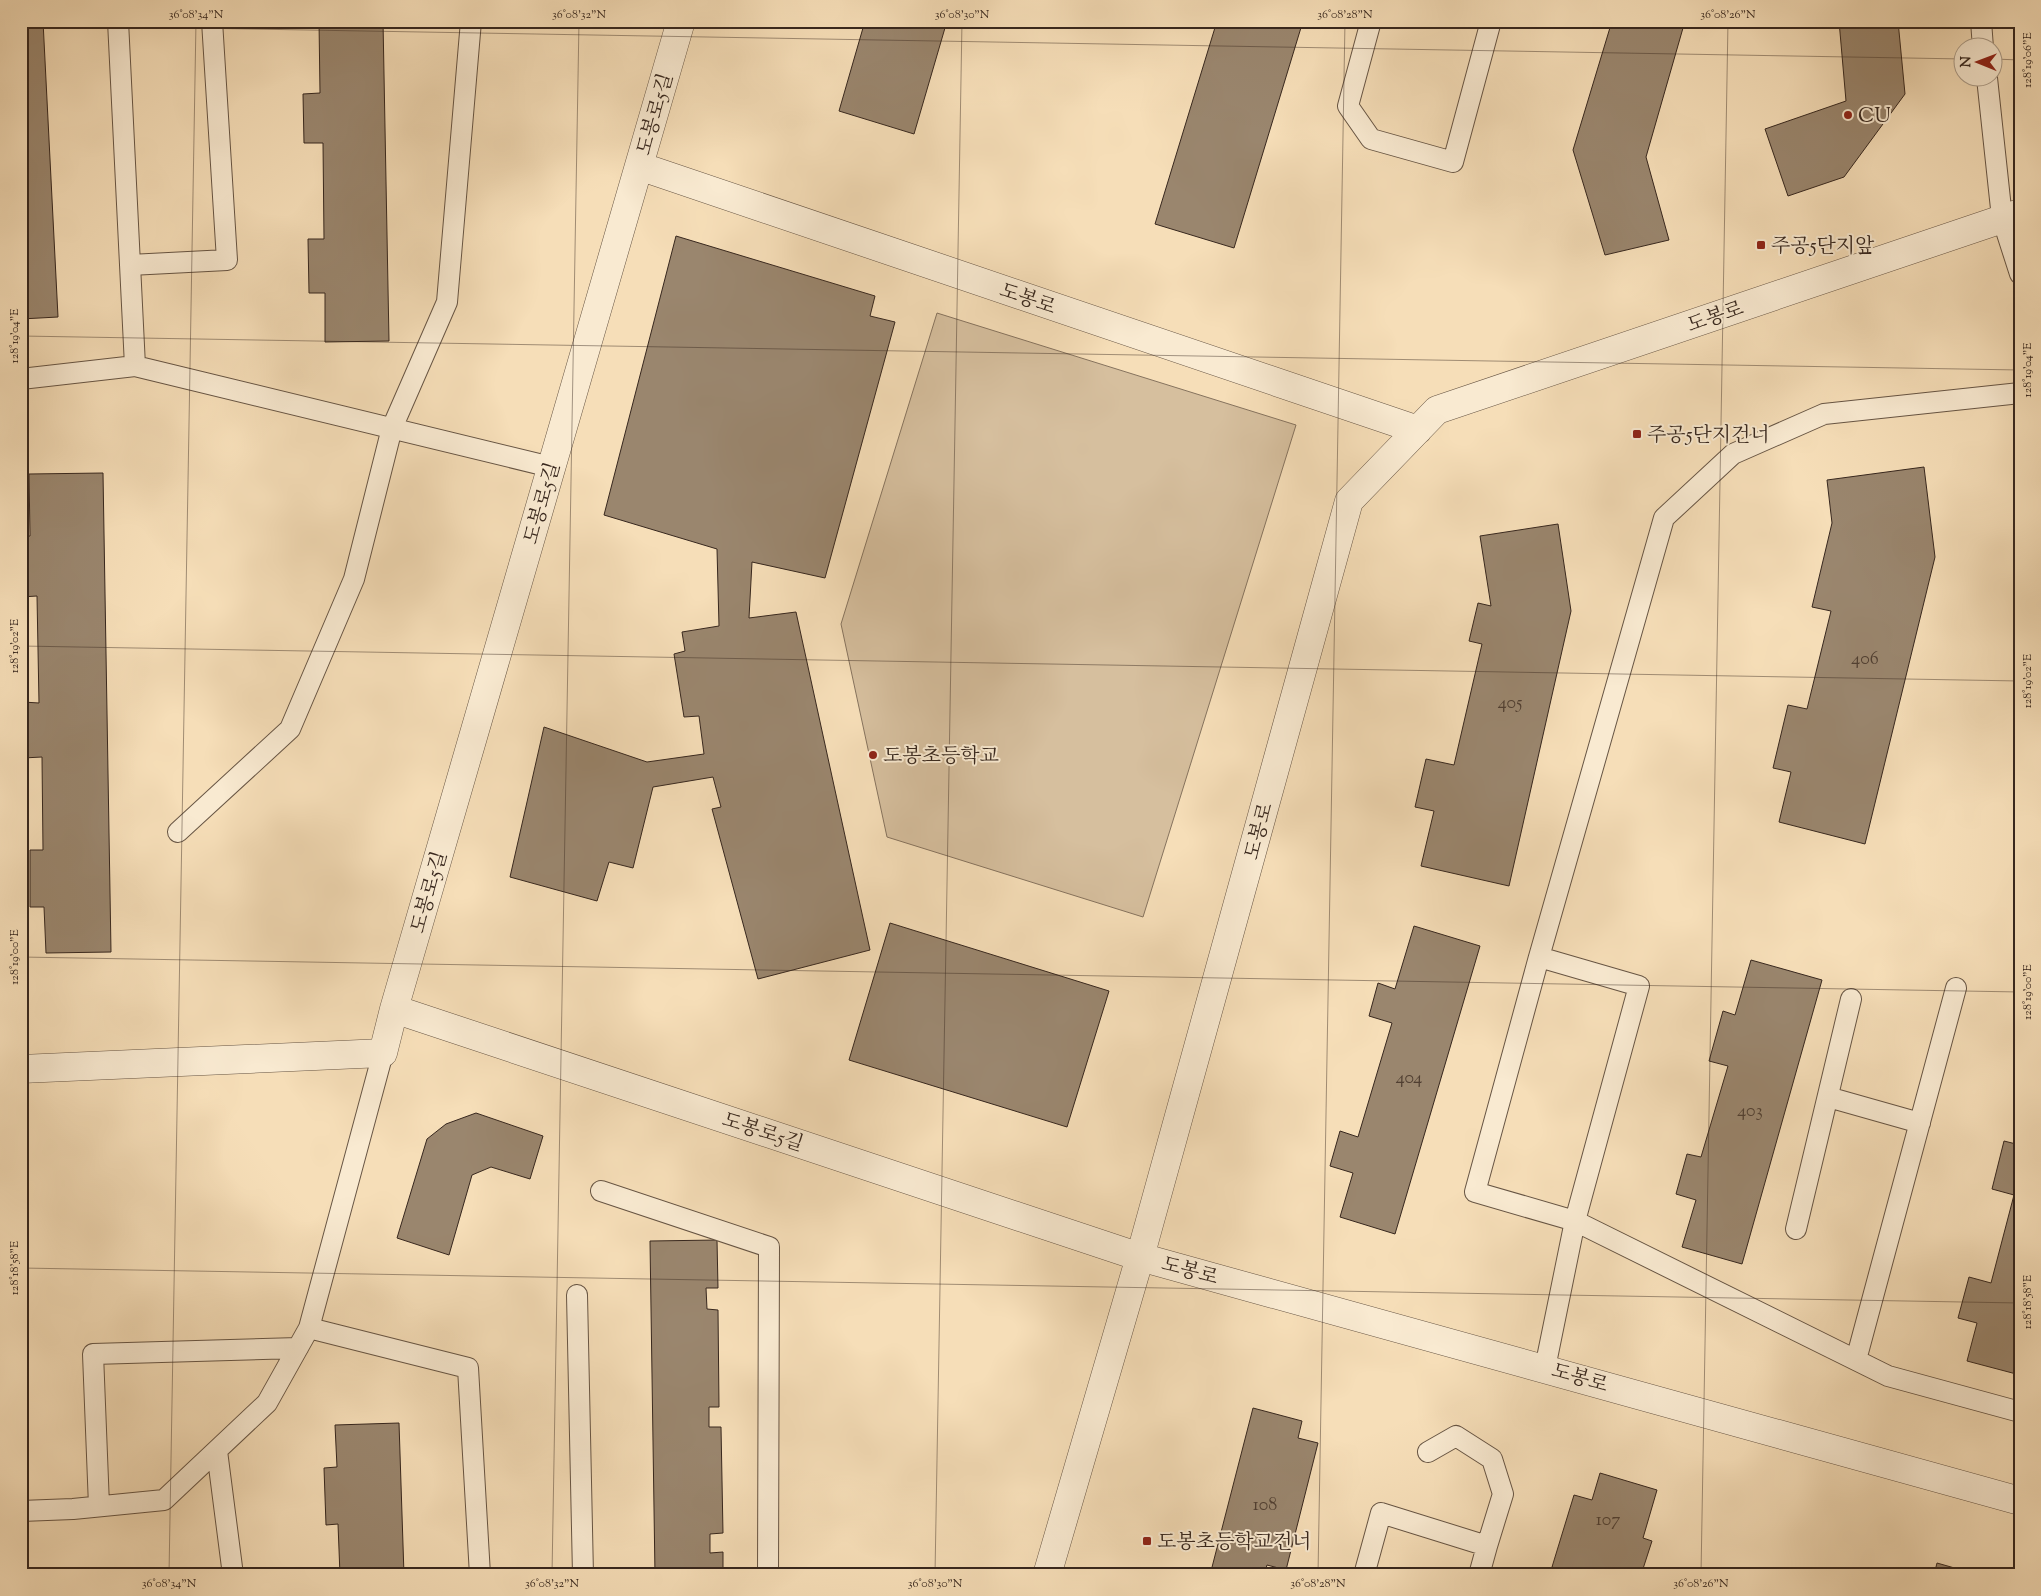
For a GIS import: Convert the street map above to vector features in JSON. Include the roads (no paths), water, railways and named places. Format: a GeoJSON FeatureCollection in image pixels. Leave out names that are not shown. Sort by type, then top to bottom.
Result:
{"type":"FeatureCollection","features":[{"type":"Feature","properties":{"kind":"street","name":"도봉로5길"},"geometry":{"type":"LineString","coordinates":[[680,21],[394,1009],[1140,1256]]}},
{"type":"Feature","properties":{"kind":"street","name":"도봉로"},"geometry":{"type":"LineString","coordinates":[[639,166],[1418,430]]}},
{"type":"Feature","properties":{"kind":"street","name":"도봉로"},"geometry":{"type":"LineString","coordinates":[[1047,1575],[1140,1256],[1348,501],[1437,410],[2011,216]]}},
{"type":"Feature","properties":{"kind":"street"},"geometry":{"type":"LineString","coordinates":[[21,1069],[382,1053],[394,1009]]}},
{"type":"Feature","properties":{"kind":"street","name":"도봉로"},"geometry":{"type":"LineString","coordinates":[[1140,1256],[2020,1501]]}},
{"type":"Feature","properties":{"kind":"lane"},"geometry":{"type":"LineString","coordinates":[[118,21],[135,366]]}},
{"type":"Feature","properties":{"kind":"lane"},"geometry":{"type":"LineString","coordinates":[[130,265],[227,260],[212,21]]}},
{"type":"Feature","properties":{"kind":"lane"},"geometry":{"type":"LineString","coordinates":[[178,832],[290,729],[354,580],[392,428],[447,302],[472,21]]}},
{"type":"Feature","properties":{"kind":"lane"},"geometry":{"type":"LineString","coordinates":[[1371,21],[1348,106],[1371,139],[1453,162],[1491,21]]}},
{"type":"Feature","properties":{"kind":"lane"},"geometry":{"type":"LineString","coordinates":[[1981,21],[1982,38]]}},
{"type":"Feature","properties":{"kind":"lane"},"geometry":{"type":"LineString","coordinates":[[1989,88],[2020,274]]}},
{"type":"Feature","properties":{"kind":"lane"},"geometry":{"type":"LineString","coordinates":[[21,379],[135,366],[551,467]]}},
{"type":"Feature","properties":{"kind":"lane"},"geometry":{"type":"LineString","coordinates":[[2020,393],[1824,414],[1733,454],[1664,518],[1539,957],[1475,1192],[1574,1221],[1888,1376],[2020,1412]]}},
{"type":"Feature","properties":{"kind":"lane"},"geometry":{"type":"LineString","coordinates":[[1539,957],[1639,986],[1574,1221],[1545,1368]]}},
{"type":"Feature","properties":{"kind":"lane"},"geometry":{"type":"LineString","coordinates":[[1856,1360],[1956,988]]}},
{"type":"Feature","properties":{"kind":"lane"},"geometry":{"type":"LineString","coordinates":[[1796,1229],[1852,999]]}},
{"type":"Feature","properties":{"kind":"lane"},"geometry":{"type":"LineString","coordinates":[[21,1511],[164,1500],[268,1404],[310,1328],[382,1053]]}},
{"type":"Feature","properties":{"kind":"lane"},"geometry":{"type":"LineString","coordinates":[[1828,1097],[1920,1123]]}},
{"type":"Feature","properties":{"kind":"lane"},"geometry":{"type":"LineString","coordinates":[[601,1191],[769,1247],[768,1575]]}},
{"type":"Feature","properties":{"kind":"lane"},"geometry":{"type":"LineString","coordinates":[[577,1295],[583,1575]]}},
{"type":"Feature","properties":{"kind":"lane"},"geometry":{"type":"LineString","coordinates":[[310,1328],[468,1368],[480,1575]]}},
{"type":"Feature","properties":{"kind":"lane"},"geometry":{"type":"LineString","coordinates":[[99,1506],[93,1354],[298,1348]]}},
{"type":"Feature","properties":{"kind":"lane"},"geometry":{"type":"LineString","coordinates":[[1428,1452],[1456,1436],[1492,1459],[1503,1494],[1479,1575]]}},
{"type":"Feature","properties":{"kind":"lane"},"geometry":{"type":"LineString","coordinates":[[217,1451],[233,1575]]}},
{"type":"Feature","properties":{"kind":"lane"},"geometry":{"type":"LineString","coordinates":[[1364,1575],[1381,1513],[1487,1546]]}},
{"type":"Feature","properties":{"kind":"place","name":"CU"},"geometry":{"type":"Point","coordinates":[1848,115]}},
{"type":"Feature","properties":{"kind":"place","name":"주공5단지앞"},"geometry":{"type":"Point","coordinates":[1761,245]}},
{"type":"Feature","properties":{"kind":"place","name":"주공5단지건너"},"geometry":{"type":"Point","coordinates":[1637,434]}},
{"type":"Feature","properties":{"kind":"place","name":"도봉초등학교"},"geometry":{"type":"Point","coordinates":[873,755]}},
{"type":"Feature","properties":{"kind":"place","name":"도봉초등학교건너"},"geometry":{"type":"Point","coordinates":[1147,1541]}}]}
